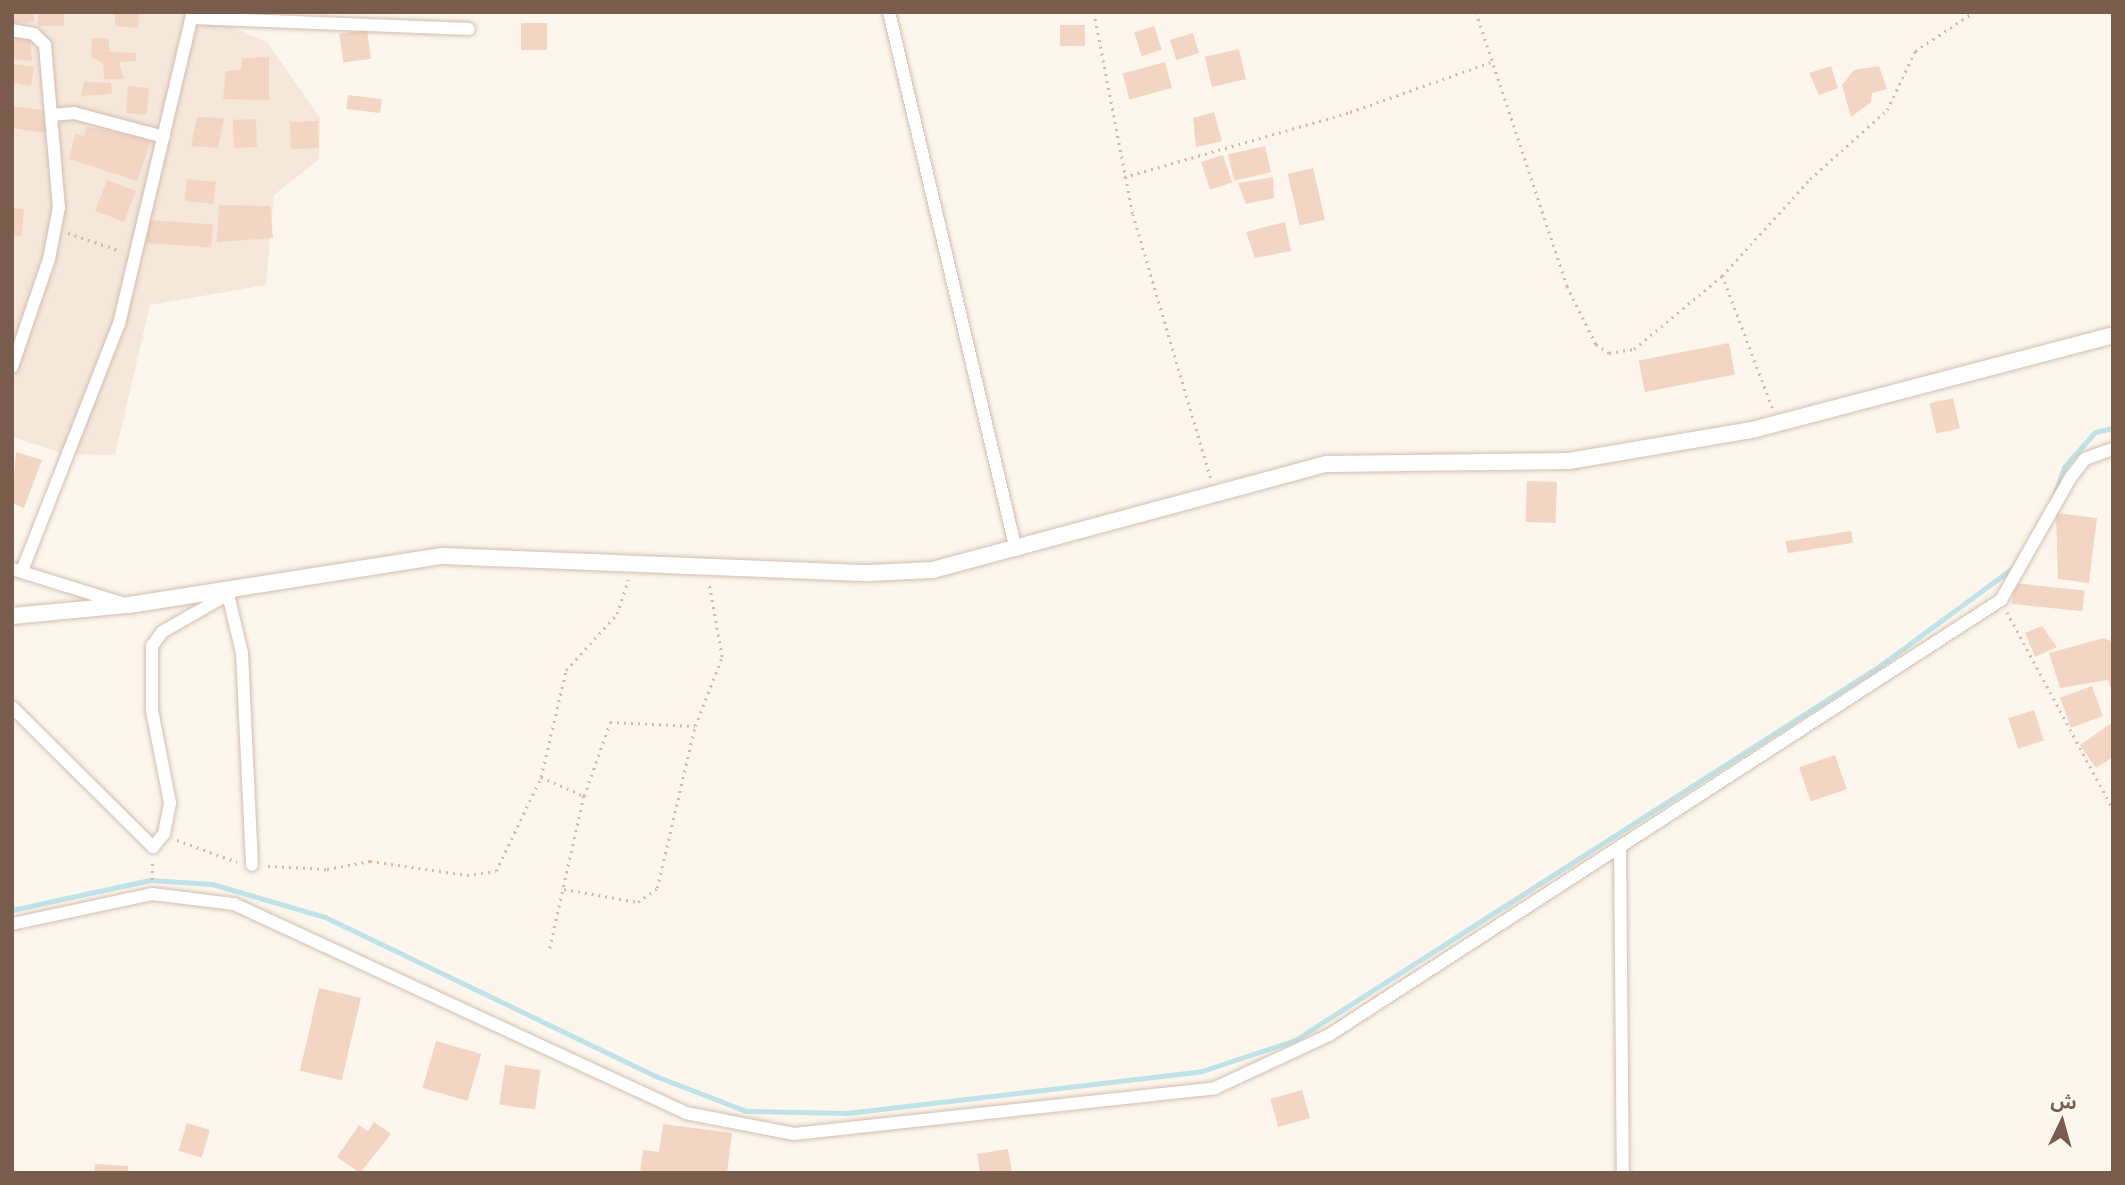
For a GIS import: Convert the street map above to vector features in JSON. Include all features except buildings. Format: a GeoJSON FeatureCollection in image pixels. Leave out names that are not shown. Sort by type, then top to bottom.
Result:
{"type":"FeatureCollection","features":[{"type":"Feature","properties":{"kind":"street"},"geometry":{"type":"LineString","coordinates":[[889,12],[1016,550]]}},
{"type":"Feature","properties":{"kind":"street"},"geometry":{"type":"LineString","coordinates":[[129,606],[17,570],[119,324],[131,254],[164,137],[193,15],[469,29]]}},
{"type":"Feature","properties":{"kind":"street"},"geometry":{"type":"LineString","coordinates":[[12,30],[34,34],[45,45],[57,230],[12,367]]}},
{"type":"Feature","properties":{"kind":"street"},"geometry":{"type":"LineString","coordinates":[[51,115],[74,113],[164,137]]}},
{"type":"Feature","properties":{"kind":"street"},"geometry":{"type":"LineString","coordinates":[[12,616],[129,606],[244,584],[442,556],[869,573],[933,570],[1016,550],[1327,464],[1569,461],[1779,424],[2113,335]]}},
{"type":"Feature","properties":{"kind":"street"},"geometry":{"type":"LineString","coordinates":[[12,924],[152,894],[234,904],[685,1112],[794,1134],[1215,1088],[1329,1035],[2001,600],[2071,477],[2085,459],[2113,449]]}},
{"type":"Feature","properties":{"kind":"street"},"geometry":{"type":"LineString","coordinates":[[12,708],[146,844],[153,847],[164,834],[169,781],[148,661],[162,632],[244,584]]}},
{"type":"Feature","properties":{"kind":"street"},"geometry":{"type":"LineString","coordinates":[[228,594],[242,653],[252,865]]}},
{"type":"Feature","properties":{"kind":"street"},"geometry":{"type":"LineString","coordinates":[[1620,846],[1623,1173]]}},
{"type":"Feature","properties":{"kind":"path"},"geometry":{"type":"LineString","coordinates":[[1094,12],[1124,177],[1216,495]]}},
{"type":"Feature","properties":{"kind":"path"},"geometry":{"type":"LineString","coordinates":[[1476,12],[1567,286],[1596,344],[1609,353],[1634,349],[1722,276],[1810,179],[1887,110],[1915,51],[1974,12]]}},
{"type":"Feature","properties":{"kind":"path"},"geometry":{"type":"LineString","coordinates":[[1124,177],[1350,112],[1491,62]]}},
{"type":"Feature","properties":{"kind":"path"},"geometry":{"type":"LineString","coordinates":[[57,230],[131,254]]}},
{"type":"Feature","properties":{"kind":"path"},"geometry":{"type":"LineString","coordinates":[[1722,276],[1779,424]]}},
{"type":"Feature","properties":{"kind":"path"},"geometry":{"type":"LineString","coordinates":[[164,834],[252,865],[327,869],[370,861],[485,876],[496,871],[541,777],[566,670],[617,614],[631,563]]}},
{"type":"Feature","properties":{"kind":"path"},"geometry":{"type":"LineString","coordinates":[[564,889],[638,902],[657,888],[695,726],[723,643],[705,567]]}},
{"type":"Feature","properties":{"kind":"path"},"geometry":{"type":"LineString","coordinates":[[2001,600],[2113,810]]}},
{"type":"Feature","properties":{"kind":"path"},"geometry":{"type":"LineString","coordinates":[[549,951],[584,796],[610,722],[695,726]]}},
{"type":"Feature","properties":{"kind":"path"},"geometry":{"type":"LineString","coordinates":[[541,777],[584,796]]}},
{"type":"Feature","properties":{"kind":"path"},"geometry":{"type":"LineString","coordinates":[[152,863],[152,886]]}},
{"type":"Feature","properties":{"kind":"shaded area"},"geometry":{"type":"Polygon","coordinates":[[[12,12],[197,12],[267,42],[320,118],[319,159],[274,195],[266,285],[150,305],[115,455],[65,454],[12,437],[12,12]]]}},
{"type":"Feature","properties":{"kind":"waterway"},"geometry":{"type":"LineString","coordinates":[[2053,498],[2064,467],[2095,432],[2113,428]]}},
{"type":"Feature","properties":{"kind":"waterway"},"geometry":{"type":"LineString","coordinates":[[12,910],[150,880],[212,884],[325,917],[658,1077],[746,1111],[847,1113],[1202,1071],[1295,1040],[1878,667],[2014,567]]}}]}
